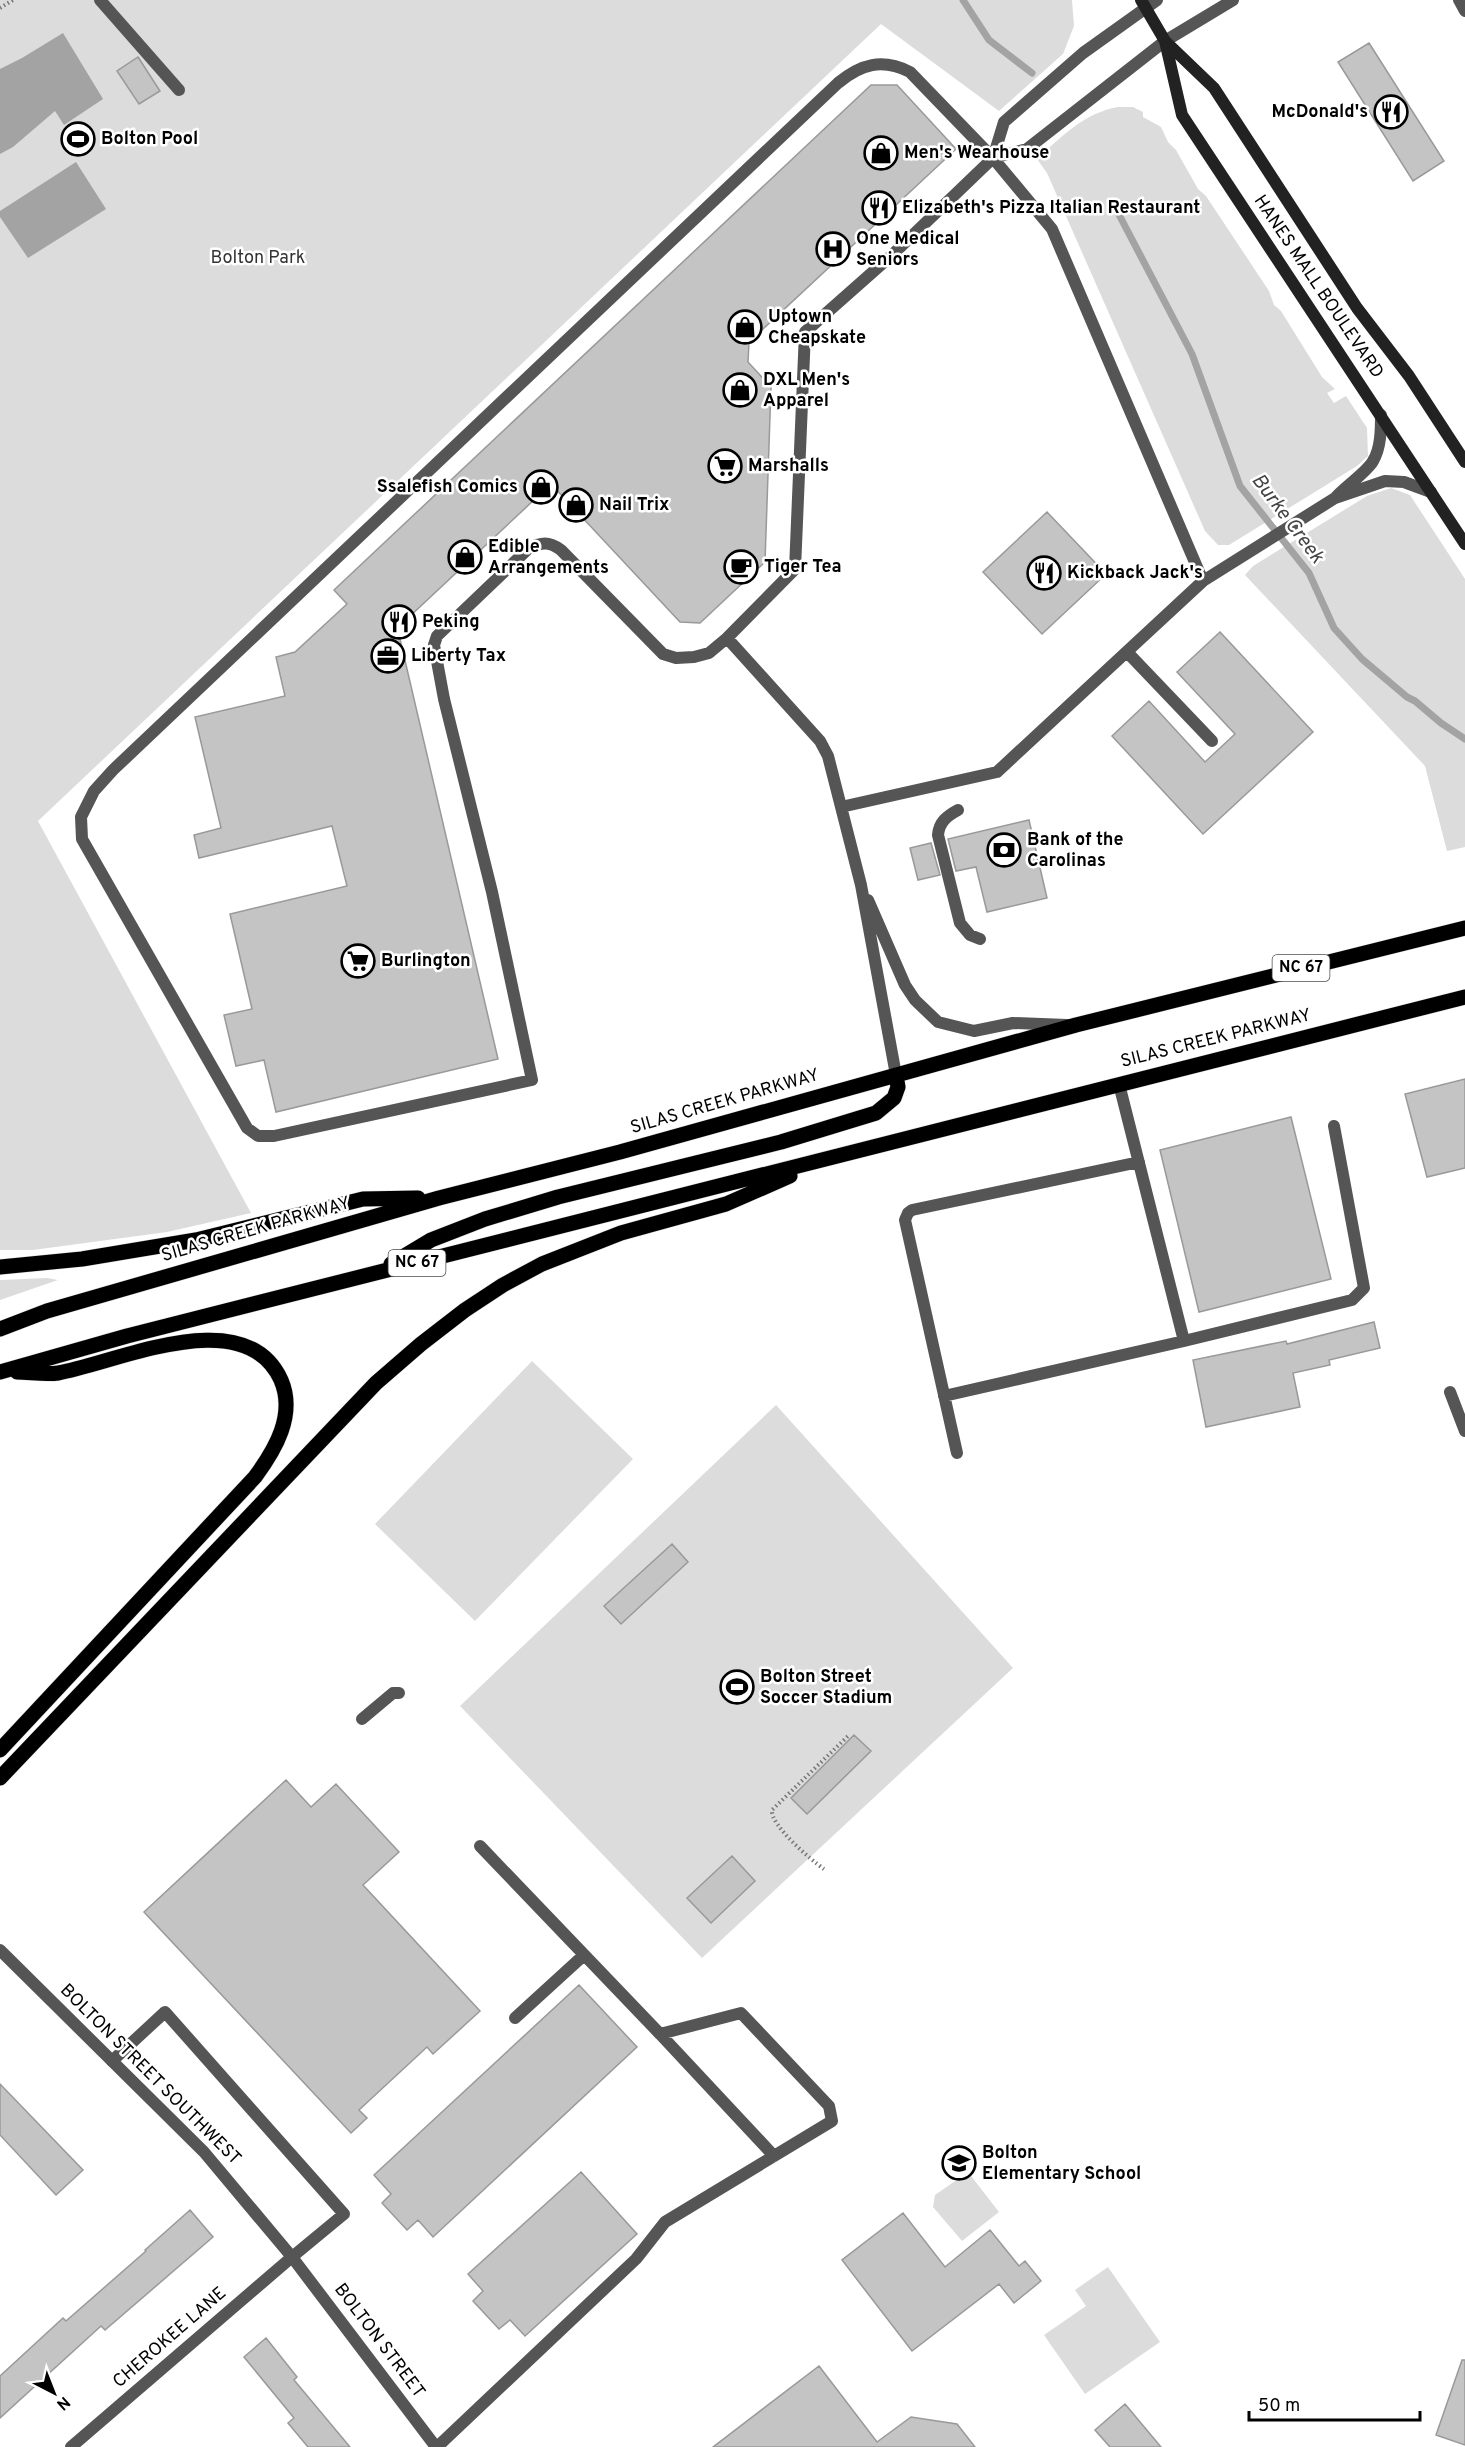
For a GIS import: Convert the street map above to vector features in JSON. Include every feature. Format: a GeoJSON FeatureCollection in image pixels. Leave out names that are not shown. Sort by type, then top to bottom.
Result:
{"type":"FeatureCollection","features":[{"type":"Feature","properties":{"kind":"main road","name":"HANES MALL BOULEVARD"},"geometry":{"type":"LineString","coordinates":[[1143,4],[1166,40],[1214,88],[1357,308],[1409,376],[1465,462]]}},
{"type":"Feature","properties":{"kind":"main road","name":"HANES MALL BOULEVARD"},"geometry":{"type":"LineString","coordinates":[[1166,40],[1182,115],[1465,544]]}},
{"type":"Feature","properties":{"kind":"main road","name":"SILAS CREEK PARKWAY"},"geometry":{"type":"LineString","coordinates":[[0,1329],[47,1311],[439,1198],[620,1152],[1076,1025],[1465,928]]}},
{"type":"Feature","properties":{"kind":"main road","name":"SILAS CREEK PARKWAY"},"geometry":{"type":"LineString","coordinates":[[1,1372],[127,1336],[1465,997]]}},
{"type":"Feature","properties":{"kind":"main road"},"geometry":{"type":"LineString","coordinates":[[375,1273],[431,1240],[485,1219],[579,1192],[781,1142],[876,1113],[894,1098],[898,1087],[896,1075]]}},
{"type":"Feature","properties":{"kind":"main road"},"geometry":{"type":"LineString","coordinates":[[0,1778],[376,1383],[420,1344],[465,1310],[542,1264],[573,1251],[621,1233],[726,1204],[832,1158]]}},
{"type":"Feature","properties":{"kind":"main road"},"geometry":{"type":"LineString","coordinates":[[0,1267],[82,1259],[196,1240],[363,1199],[439,1198]]}},
{"type":"Feature","properties":{"kind":"main road"},"geometry":{"type":"LineString","coordinates":[[0,1750],[255,1477],[276,1446],[284,1424],[286,1401],[280,1379],[265,1359],[244,1345],[228,1340],[200,1340],[169,1345],[56,1373],[1,1372]]}},
{"type":"Feature","properties":{"kind":"street"},"geometry":{"type":"LineString","coordinates":[[100,0],[179,90]]}},
{"type":"Feature","properties":{"kind":"street"},"geometry":{"type":"LineString","coordinates":[[993,158],[1004,122],[1143,4],[1157,0]]}},
{"type":"Feature","properties":{"kind":"street"},"geometry":{"type":"LineString","coordinates":[[1203,581],[1052,229],[993,158],[910,72],[897,65],[882,63],[852,71],[140,744],[94,791],[81,817],[82,839],[247,1128],[258,1136],[274,1136],[532,1080],[492,892],[444,699],[434,645],[437,636],[528,549],[539,543],[552,543],[663,654],[676,658],[694,657],[709,652],[727,638],[795,569],[805,332],[892,255],[993,158],[1027,149],[1166,40],[1233,0]]}},
{"type":"Feature","properties":{"kind":"street"},"geometry":{"type":"LineString","coordinates":[[1461,0],[1465,4]]}},
{"type":"Feature","properties":{"kind":"street"},"geometry":{"type":"LineString","coordinates":[[1461,0],[1465,11]]}},
{"type":"Feature","properties":{"kind":"street"},"geometry":{"type":"LineString","coordinates":[[1335,498],[1347,484],[1373,462],[1378,449],[1381,415]]}},
{"type":"Feature","properties":{"kind":"street"},"geometry":{"type":"LineString","coordinates":[[841,807],[997,772],[1203,581],[1335,498],[1385,481],[1404,482],[1431,492]]}},
{"type":"Feature","properties":{"kind":"street"},"geometry":{"type":"LineString","coordinates":[[727,638],[820,741],[834,770],[861,885],[896,1075]]}},
{"type":"Feature","properties":{"kind":"street"},"geometry":{"type":"LineString","coordinates":[[1127,652],[1212,741]]}},
{"type":"Feature","properties":{"kind":"street"},"geometry":{"type":"LineString","coordinates":[[958,810],[943,820],[938,835],[960,923],[970,935],[980,939]]}},
{"type":"Feature","properties":{"kind":"street"},"geometry":{"type":"LineString","coordinates":[[861,885],[905,985],[915,1000],[938,1022],[974,1031],[1013,1023],[1076,1025]]}},
{"type":"Feature","properties":{"kind":"street"},"geometry":{"type":"LineString","coordinates":[[1119,1084],[1184,1341]]}},
{"type":"Feature","properties":{"kind":"street"},"geometry":{"type":"LineString","coordinates":[[944,1396],[1352,1300],[1364,1288],[1334,1126]]}},
{"type":"Feature","properties":{"kind":"street"},"geometry":{"type":"LineString","coordinates":[[957,1452],[905,1220],[908,1213],[912,1210],[1139,1161]]}},
{"type":"Feature","properties":{"kind":"street"},"geometry":{"type":"LineString","coordinates":[[1450,1392],[1465,1431]]}},
{"type":"Feature","properties":{"kind":"street"},"geometry":{"type":"LineString","coordinates":[[362,1719],[393,1693],[399,1693]]}},
{"type":"Feature","properties":{"kind":"street"},"geometry":{"type":"LineString","coordinates":[[480,1846],[774,2156]]}},
{"type":"Feature","properties":{"kind":"street","name":"BOLTON STREET SOUTHWEST"},"geometry":{"type":"LineString","coordinates":[[0,1950],[204,2152],[292,2257]]}},
{"type":"Feature","properties":{"kind":"street"},"geometry":{"type":"LineString","coordinates":[[514,2018],[584,1955]]}},
{"type":"Feature","properties":{"kind":"street","name":"CHEROKEE LANE"},"geometry":{"type":"LineString","coordinates":[[71,2447],[344,2214],[165,2012],[112,2061]]}},
{"type":"Feature","properties":{"kind":"street"},"geometry":{"type":"LineString","coordinates":[[437,2447],[636,2259],[665,2222],[832,2121],[830,2106],[741,2013],[660,2034]]}},
{"type":"Feature","properties":{"kind":"street","name":"BOLTON STREET"},"geometry":{"type":"LineString","coordinates":[[292,2257],[437,2447]]}},
{"type":"Feature","properties":{"kind":"path"},"geometry":{"type":"LineString","coordinates":[[0,8],[13,0]]}},
{"type":"Feature","properties":{"kind":"path"},"geometry":{"type":"LineString","coordinates":[[825,1869],[804,1852],[776,1823],[771,1814],[777,1804],[848,1736]]}},
{"type":"Feature","properties":{"kind":"green space","name":"Bolton Park"},"geometry":{"type":"Polygon","coordinates":[[[0,0],[1072,0],[1074,26],[1063,54],[999,111],[881,24],[38,821],[251,1213],[167,1232],[33,1250],[0,1250],[0,0]]]}},
{"type":"Feature","properties":{"kind":"green space"},"geometry":{"type":"Polygon","coordinates":[[[1118,107],[1133,107],[1143,112],[1143,117],[1161,127],[1198,189],[1206,196],[1269,291],[1274,305],[1281,311],[1322,377],[1335,389],[1327,393],[1334,403],[1346,396],[1367,428],[1368,456],[1357,466],[1229,545],[1218,545],[1205,531],[1047,173],[1037,159],[1064,134],[1084,120],[1118,107]]]}},
{"type":"Feature","properties":{"kind":"green space"},"geometry":{"type":"Polygon","coordinates":[[[1391,488],[1410,495],[1465,579],[1465,847],[1447,851],[1425,766],[1245,575],[1253,566],[1367,496],[1391,488]]]}},
{"type":"Feature","properties":{"kind":"green space"},"geometry":{"type":"Polygon","coordinates":[[[47,1278],[58,1280],[0,1300],[0,1280],[47,1278]]]}},
{"type":"Feature","properties":{"kind":"green space"},"geometry":{"type":"Polygon","coordinates":[[[532,1361],[633,1459],[475,1621],[375,1524],[532,1361]]]}},
{"type":"Feature","properties":{"kind":"green space","name":"Bolton Street Soccer Stadium"},"geometry":{"type":"Polygon","coordinates":[[[776,1405],[1013,1668],[702,1958],[460,1706],[776,1405]]]}},
{"type":"Feature","properties":{"kind":"green space"},"geometry":{"type":"Polygon","coordinates":[[[968,2172],[999,2212],[962,2241],[933,2207],[935,2195],[968,2172]]]}},
{"type":"Feature","properties":{"kind":"green space"},"geometry":{"type":"Polygon","coordinates":[[[1108,2267],[1160,2342],[1085,2394],[1044,2335],[1086,2306],[1075,2290],[1108,2267]]]}},
{"type":"Feature","properties":{"kind":"shaded area"},"geometry":{"type":"Polygon","coordinates":[[[63,33],[103,99],[64,125],[55,111],[13,147],[0,154],[0,69],[63,33]]]}},
{"type":"Feature","properties":{"kind":"shaded area"},"geometry":{"type":"Polygon","coordinates":[[[76,162],[106,209],[28,258],[0,217],[0,211],[76,162]]]}},
{"type":"Feature","properties":{"kind":"building","name":"McDonald's"},"geometry":{"type":"Polygon","coordinates":[[[1369,43],[1444,161],[1413,181],[1338,62],[1369,43]]]}},
{"type":"Feature","properties":{"kind":"building"},"geometry":{"type":"Polygon","coordinates":[[[138,57],[160,91],[139,104],[117,71],[138,57]]]}},
{"type":"Feature","properties":{"kind":"building"},"geometry":{"type":"Polygon","coordinates":[[[871,85],[897,85],[956,149],[749,342],[748,362],[771,387],[765,562],[700,623],[680,622],[551,484],[407,619],[400,639],[498,1059],[276,1112],[264,1060],[236,1066],[224,1015],[252,1009],[230,914],[347,886],[332,826],[199,858],[194,835],[221,828],[195,717],[285,696],[276,657],[295,652],[347,604],[334,590],[871,85]]]}},
{"type":"Feature","properties":{"kind":"building","name":"Kickback Jack's"},"geometry":{"type":"Polygon","coordinates":[[[1047,512],[1106,574],[1042,634],[983,572],[1047,512]]]}},
{"type":"Feature","properties":{"kind":"building"},"geometry":{"type":"Polygon","coordinates":[[[1220,632],[1313,732],[1203,834],[1112,736],[1149,701],[1205,762],[1235,734],[1177,672],[1220,632]]]}},
{"type":"Feature","properties":{"kind":"building","name":"Bank of the Carolinas"},"geometry":{"type":"Polygon","coordinates":[[[1029,820],[1047,898],[987,912],[976,867],[956,871],[948,839],[1029,820]]]}},
{"type":"Feature","properties":{"kind":"building"},"geometry":{"type":"Polygon","coordinates":[[[931,843],[940,875],[918,880],[910,848],[931,843]]]}},
{"type":"Feature","properties":{"kind":"building"},"geometry":{"type":"Polygon","coordinates":[[[1465,1079],[1465,1168],[1427,1177],[1405,1094],[1465,1079]]]}},
{"type":"Feature","properties":{"kind":"building"},"geometry":{"type":"Polygon","coordinates":[[[1291,1117],[1331,1279],[1199,1312],[1160,1150],[1291,1117]]]}},
{"type":"Feature","properties":{"kind":"building"},"geometry":{"type":"Polygon","coordinates":[[[1374,1322],[1380,1348],[1329,1360],[1330,1365],[1293,1373],[1300,1407],[1206,1427],[1193,1360],[1286,1341],[1287,1344],[1374,1322]]]}},
{"type":"Feature","properties":{"kind":"building"},"geometry":{"type":"Polygon","coordinates":[[[672,1544],[688,1562],[621,1624],[604,1606],[672,1544]]]}},
{"type":"Feature","properties":{"kind":"building"},"geometry":{"type":"Polygon","coordinates":[[[854,1735],[871,1751],[807,1814],[791,1798],[854,1735]]]}},
{"type":"Feature","properties":{"kind":"building"},"geometry":{"type":"Polygon","coordinates":[[[286,1780],[311,1807],[336,1784],[399,1852],[363,1885],[480,2011],[433,2054],[427,2047],[359,2110],[367,2118],[351,2133],[144,1912],[286,1780]]]}},
{"type":"Feature","properties":{"kind":"building"},"geometry":{"type":"Polygon","coordinates":[[[732,1856],[755,1881],[711,1923],[687,1898],[732,1856]]]}},
{"type":"Feature","properties":{"kind":"building"},"geometry":{"type":"Polygon","coordinates":[[[579,1985],[637,2047],[433,2237],[418,2220],[407,2230],[382,2203],[391,2194],[374,2175],[579,1985]]]}},
{"type":"Feature","properties":{"kind":"building"},"geometry":{"type":"Polygon","coordinates":[[[0,2084],[83,2170],[56,2195],[0,2135],[0,2084]]]}},
{"type":"Feature","properties":{"kind":"building"},"geometry":{"type":"Polygon","coordinates":[[[581,2172],[637,2234],[525,2336],[510,2320],[499,2329],[473,2301],[483,2291],[468,2274],[581,2172]]]}},
{"type":"Feature","properties":{"kind":"building"},"geometry":{"type":"Polygon","coordinates":[[[190,2210],[213,2237],[105,2330],[101,2326],[0,2418],[0,2376],[63,2318],[66,2321],[190,2210]]]}},
{"type":"Feature","properties":{"kind":"building"},"geometry":{"type":"Polygon","coordinates":[[[903,2213],[945,2267],[990,2230],[1019,2266],[1025,2261],[1041,2281],[1014,2303],[999,2284],[912,2351],[842,2260],[903,2213]]]}},
{"type":"Feature","properties":{"kind":"building"},"geometry":{"type":"Polygon","coordinates":[[[266,2338],[297,2377],[294,2380],[350,2447],[308,2447],[288,2423],[294,2418],[244,2357],[266,2338]]]}},
{"type":"Feature","properties":{"kind":"building"},"geometry":{"type":"Polygon","coordinates":[[[1462,2360],[1465,2360],[1465,2445],[1436,2435],[1462,2360]]]}},
{"type":"Feature","properties":{"kind":"building"},"geometry":{"type":"Polygon","coordinates":[[[819,2366],[877,2442],[911,2417],[957,2424],[975,2447],[713,2447],[819,2366]]]}},
{"type":"Feature","properties":{"kind":"building"},"geometry":{"type":"Polygon","coordinates":[[[1125,2404],[1161,2447],[1110,2447],[1095,2430],[1125,2404]]]}},
{"type":"Feature","properties":{"kind":"waterway","name":"Burke Creek"},"geometry":{"type":"LineString","coordinates":[[963,0],[989,40],[1032,73]]}},
{"type":"Feature","properties":{"kind":"waterway","name":"Burke Creek"},"geometry":{"type":"LineString","coordinates":[[1115,207],[1192,354],[1240,486],[1309,573],[1334,628],[1362,659],[1407,697],[1465,739]]}},
{"type":"Feature","properties":{"kind":"place","name":"McDonald's"},"geometry":{"type":"Point","coordinates":[1391,112]}},
{"type":"Feature","properties":{"kind":"place","name":"Bolton Pool"},"geometry":{"type":"Point","coordinates":[78,139]}},
{"type":"Feature","properties":{"kind":"place","name":"Men's Wearhouse"},"geometry":{"type":"Point","coordinates":[881,153]}},
{"type":"Feature","properties":{"kind":"place","name":"Elizabeth's Pizza Italian Restaurant"},"geometry":{"type":"Point","coordinates":[879,208]}},
{"type":"Feature","properties":{"kind":"place","name":"One Medical Seniors"},"geometry":{"type":"Point","coordinates":[833,249]}},
{"type":"Feature","properties":{"kind":"place","name":"Uptown Cheapskate"},"geometry":{"type":"Point","coordinates":[745,327]}},
{"type":"Feature","properties":{"kind":"place","name":"DXL Men's Apparel"},"geometry":{"type":"Point","coordinates":[740,390]}},
{"type":"Feature","properties":{"kind":"place","name":"Marshalls"},"geometry":{"type":"Point","coordinates":[725,466]}},
{"type":"Feature","properties":{"kind":"place","name":"Ssalefish Comics"},"geometry":{"type":"Point","coordinates":[541,487]}},
{"type":"Feature","properties":{"kind":"place","name":"Nail Trix"},"geometry":{"type":"Point","coordinates":[576,505]}},
{"type":"Feature","properties":{"kind":"place","name":"Edible Arrangements"},"geometry":{"type":"Point","coordinates":[465,557]}},
{"type":"Feature","properties":{"kind":"place","name":"Tiger Tea"},"geometry":{"type":"Point","coordinates":[741,567]}},
{"type":"Feature","properties":{"kind":"place","name":"Kickback Jack's"},"geometry":{"type":"Point","coordinates":[1044,573]}},
{"type":"Feature","properties":{"kind":"place","name":"Peking"},"geometry":{"type":"Point","coordinates":[399,622]}},
{"type":"Feature","properties":{"kind":"place","name":"Liberty Tax"},"geometry":{"type":"Point","coordinates":[388,656]}},
{"type":"Feature","properties":{"kind":"place","name":"Bank of the Carolinas"},"geometry":{"type":"Point","coordinates":[1004,850]}},
{"type":"Feature","properties":{"kind":"place","name":"Burlington"},"geometry":{"type":"Point","coordinates":[358,961]}},
{"type":"Feature","properties":{"kind":"place","name":"Bolton Street Soccer Stadium"},"geometry":{"type":"Point","coordinates":[737,1687]}},
{"type":"Feature","properties":{"kind":"place","name":"Bolton Elementary School"},"geometry":{"type":"Point","coordinates":[959,2163]}}]}
